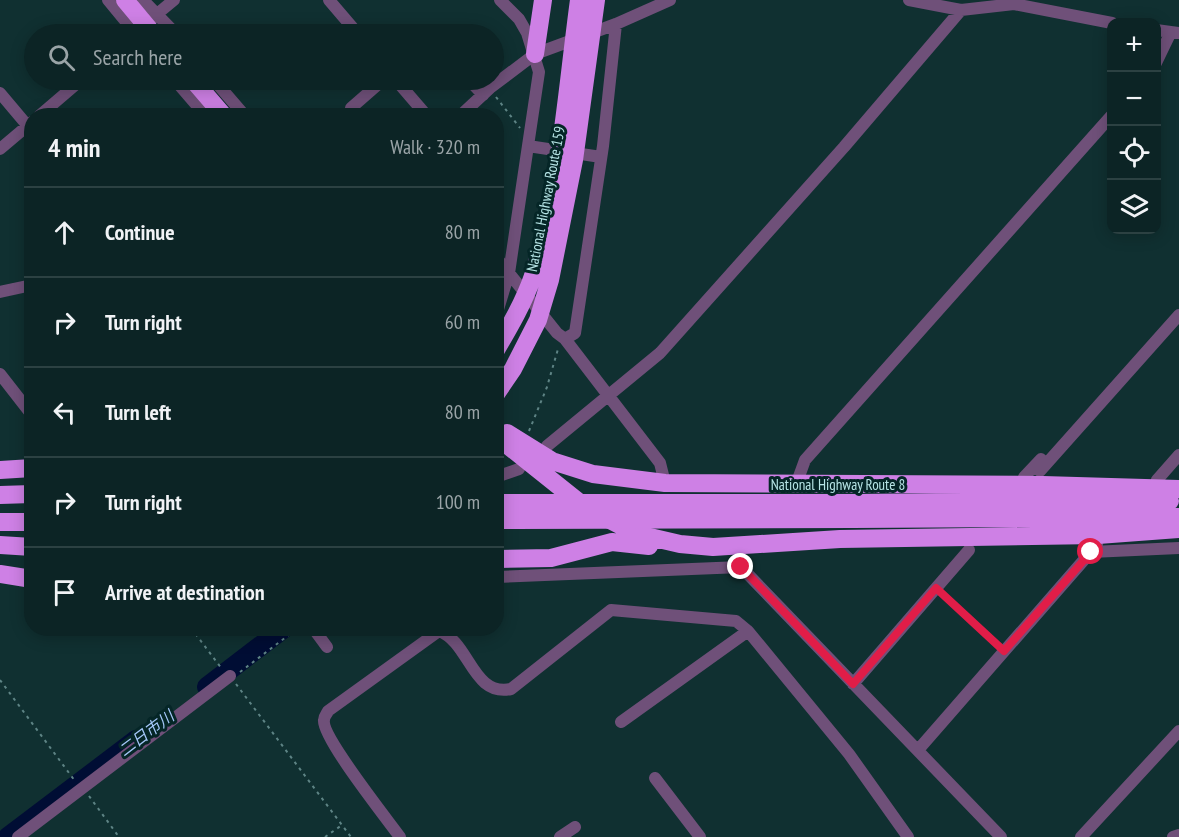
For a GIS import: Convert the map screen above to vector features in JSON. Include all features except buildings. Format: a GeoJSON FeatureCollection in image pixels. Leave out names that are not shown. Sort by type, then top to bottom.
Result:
{"type":"FeatureCollection","features":[{"type":"Feature","properties":{"kind":"highway"},"geometry":{"type":"LineString","coordinates":[[125,0],[140,24]]}},
{"type":"Feature","properties":{"kind":"highway"},"geometry":{"type":"LineString","coordinates":[[531,0],[535,54]]}},
{"type":"Feature","properties":{"kind":"highway"},"geometry":{"type":"LineString","coordinates":[[535,54],[543,0]]}},
{"type":"Feature","properties":{"kind":"highway","name":"National Highway Route 159"},"geometry":{"type":"LineString","coordinates":[[504,336],[533,276],[547,218],[579,0]]}},
{"type":"Feature","properties":{"kind":"highway","name":"National Highway Route 159"},"geometry":{"type":"LineString","coordinates":[[504,382],[538,320],[550,279],[574,160],[596,0]]}},
{"type":"Feature","properties":{"kind":"highway"},"geometry":{"type":"LineString","coordinates":[[205,90],[218,108]]}},
{"type":"Feature","properties":{"kind":"highway"},"geometry":{"type":"LineString","coordinates":[[504,430],[520,443],[552,460],[593,474],[665,483],[1024,484],[1041,478],[1170,489]]}},
{"type":"Feature","properties":{"kind":"highway"},"geometry":{"type":"LineString","coordinates":[[504,442],[585,507],[622,528],[652,539],[713,547]]}},
{"type":"Feature","properties":{"kind":"highway"},"geometry":{"type":"LineString","coordinates":[[0,470],[24,468]]}},
{"type":"Feature","properties":{"kind":"highway"},"geometry":{"type":"LineString","coordinates":[[0,495],[24,494]]}},
{"type":"Feature","properties":{"kind":"highway","name":"National Highway Route 8"},"geometry":{"type":"LineString","coordinates":[[853,511],[1179,501]]}},
{"type":"Feature","properties":{"kind":"highway"},"geometry":{"type":"LineString","coordinates":[[0,506],[24,505]]}},
{"type":"Feature","properties":{"kind":"highway","name":"National Highway Route 8"},"geometry":{"type":"LineString","coordinates":[[505,511],[853,511],[1179,517]]}},
{"type":"Feature","properties":{"kind":"highway"},"geometry":{"type":"LineString","coordinates":[[0,522],[24,522]]}},
{"type":"Feature","properties":{"kind":"highway"},"geometry":{"type":"LineString","coordinates":[[504,559],[551,558],[612,542],[681,551],[840,539],[969,542],[1179,530]]}},
{"type":"Feature","properties":{"kind":"highway"},"geometry":{"type":"LineString","coordinates":[[0,545],[24,546]]}},
{"type":"Feature","properties":{"kind":"highway"},"geometry":{"type":"LineString","coordinates":[[0,553],[24,554]]}},
{"type":"Feature","properties":{"kind":"highway"},"geometry":{"type":"LineString","coordinates":[[0,574],[24,578]]}},
{"type":"Feature","properties":{"kind":"street"},"geometry":{"type":"LineString","coordinates":[[108,0],[137,24]]}},
{"type":"Feature","properties":{"kind":"street"},"geometry":{"type":"LineString","coordinates":[[143,0],[144,24]]}},
{"type":"Feature","properties":{"kind":"street"},"geometry":{"type":"LineString","coordinates":[[150,24],[174,0]]}},
{"type":"Feature","properties":{"kind":"street"},"geometry":{"type":"LineString","coordinates":[[329,0],[349,24]]}},
{"type":"Feature","properties":{"kind":"street"},"geometry":{"type":"LineString","coordinates":[[500,0],[519,19],[535,54],[539,72],[509,273],[504,290]]}},
{"type":"Feature","properties":{"kind":"street"},"geometry":{"type":"LineString","coordinates":[[504,78],[535,54],[616,24],[670,0]]}},
{"type":"Feature","properties":{"kind":"street"},"geometry":{"type":"LineString","coordinates":[[909,0],[947,4],[961,10],[1014,4],[1047,5],[1107,22]]}},
{"type":"Feature","properties":{"kind":"street"},"geometry":{"type":"LineString","coordinates":[[547,446],[660,353],[844,147],[961,10]]}},
{"type":"Feature","properties":{"kind":"street"},"geometry":{"type":"LineString","coordinates":[[565,339],[575,333],[601,157],[616,24]]}},
{"type":"Feature","properties":{"kind":"street"},"geometry":{"type":"LineString","coordinates":[[1161,55],[1175,32]]}},
{"type":"Feature","properties":{"kind":"street"},"geometry":{"type":"LineString","coordinates":[[48,108],[69,90]]}},
{"type":"Feature","properties":{"kind":"street"},"geometry":{"type":"LineString","coordinates":[[203,90],[205,108]]}},
{"type":"Feature","properties":{"kind":"street"},"geometry":{"type":"LineString","coordinates":[[208,90],[234,108]]}},
{"type":"Feature","properties":{"kind":"street"},"geometry":{"type":"LineString","coordinates":[[351,108],[372,90]]}},
{"type":"Feature","properties":{"kind":"street"},"geometry":{"type":"LineString","coordinates":[[405,90],[420,108]]}},
{"type":"Feature","properties":{"kind":"street"},"geometry":{"type":"LineString","coordinates":[[469,108],[489,90]]}},
{"type":"Feature","properties":{"kind":"street"},"geometry":{"type":"LineString","coordinates":[[0,93],[24,119]]}},
{"type":"Feature","properties":{"kind":"street"},"geometry":{"type":"LineString","coordinates":[[797,482],[804,460],[1107,121]]}},
{"type":"Feature","properties":{"kind":"street"},"geometry":{"type":"LineString","coordinates":[[0,149],[24,131]]}},
{"type":"Feature","properties":{"kind":"street"},"geometry":{"type":"LineString","coordinates":[[529,143],[601,157]]}},
{"type":"Feature","properties":{"kind":"street"},"geometry":{"type":"LineString","coordinates":[[504,267],[557,333],[565,339],[660,463],[665,483]]}},
{"type":"Feature","properties":{"kind":"street"},"geometry":{"type":"LineString","coordinates":[[0,292],[24,287]]}},
{"type":"Feature","properties":{"kind":"street"},"geometry":{"type":"LineString","coordinates":[[1041,478],[1064,453],[1063,444],[1179,315]]}},
{"type":"Feature","properties":{"kind":"street"},"geometry":{"type":"LineString","coordinates":[[0,374],[24,405]]}},
{"type":"Feature","properties":{"kind":"street"},"geometry":{"type":"LineString","coordinates":[[1024,484],[1024,477],[1057,443],[1063,444]]}},
{"type":"Feature","properties":{"kind":"street"},"geometry":{"type":"LineString","coordinates":[[1170,489],[1157,480],[1179,455]]}},
{"type":"Feature","properties":{"kind":"street"},"geometry":{"type":"LineString","coordinates":[[504,474],[519,469]]}},
{"type":"Feature","properties":{"kind":"street"},"geometry":{"type":"LineString","coordinates":[[918,750],[1097,545],[1098,535]]}},
{"type":"Feature","properties":{"kind":"street"},"geometry":{"type":"LineString","coordinates":[[969,542],[977,550],[954,576],[947,575],[945,567],[969,542]]}},
{"type":"Feature","properties":{"kind":"street"},"geometry":{"type":"LineString","coordinates":[[1091,552],[1179,548]]}},
{"type":"Feature","properties":{"kind":"street"},"geometry":{"type":"LineString","coordinates":[[504,577],[741,567],[1001,837]]}},
{"type":"Feature","properties":{"kind":"street"},"geometry":{"type":"LineString","coordinates":[[853,684],[947,575]]}},
{"type":"Feature","properties":{"kind":"street"},"geometry":{"type":"LineString","coordinates":[[447,636],[453,640],[483,681],[500,691],[511,689],[611,610],[736,621],[748,631],[849,754],[908,837]]}},
{"type":"Feature","properties":{"kind":"street"},"geometry":{"type":"LineString","coordinates":[[621,722],[748,631]]}},
{"type":"Feature","properties":{"kind":"street"},"geometry":{"type":"LineString","coordinates":[[321,636],[327,647]]}},
{"type":"Feature","properties":{"kind":"street"},"geometry":{"type":"LineString","coordinates":[[400,837],[338,753],[324,720],[328,711],[432,636]]}},
{"type":"Feature","properties":{"kind":"street"},"geometry":{"type":"LineString","coordinates":[[18,837],[79,784],[227,673]]}},
{"type":"Feature","properties":{"kind":"street"},"geometry":{"type":"LineString","coordinates":[[1081,837],[1179,731]]}},
{"type":"Feature","properties":{"kind":"street"},"geometry":{"type":"LineString","coordinates":[[655,778],[700,837]]}},
{"type":"Feature","properties":{"kind":"street"},"geometry":{"type":"LineString","coordinates":[[560,837],[574,826]]}},
{"type":"Feature","properties":{"kind":"street"},"geometry":{"type":"LineString","coordinates":[[1173,837],[1179,834]]}},
{"type":"Feature","properties":{"kind":"path"},"geometry":{"type":"LineString","coordinates":[[486,92],[499,108]]}},
{"type":"Feature","properties":{"kind":"path"},"geometry":{"type":"LineString","coordinates":[[504,113],[529,143]]}},
{"type":"Feature","properties":{"kind":"path"},"geometry":{"type":"LineString","coordinates":[[527,435],[547,387],[559,347],[565,339]]}},
{"type":"Feature","properties":{"kind":"path"},"geometry":{"type":"LineString","coordinates":[[936,588],[1004,651]]}},
{"type":"Feature","properties":{"kind":"path"},"geometry":{"type":"LineString","coordinates":[[197,636],[351,837]]}},
{"type":"Feature","properties":{"kind":"path"},"geometry":{"type":"LineString","coordinates":[[227,673],[235,675],[287,636]]}},
{"type":"Feature","properties":{"kind":"path"},"geometry":{"type":"LineString","coordinates":[[0,680],[119,837]]}},
{"type":"Feature","properties":{"kind":"path"},"geometry":{"type":"LineString","coordinates":[[325,837],[342,824]]}},
{"type":"Feature","properties":{"kind":"waterway","name":"二日市川"},"geometry":{"type":"LineString","coordinates":[[207,687],[274,636]]}},
{"type":"Feature","properties":{"kind":"waterway","name":"二日市川"},"geometry":{"type":"LineString","coordinates":[[8,837],[136,740]]}},
{"type":"Feature","properties":{"kind":"route"},"geometry":{"type":"LineString","coordinates":[[741,567],[853,684],[936,588],[1004,651],[1091,552]]}}]}
